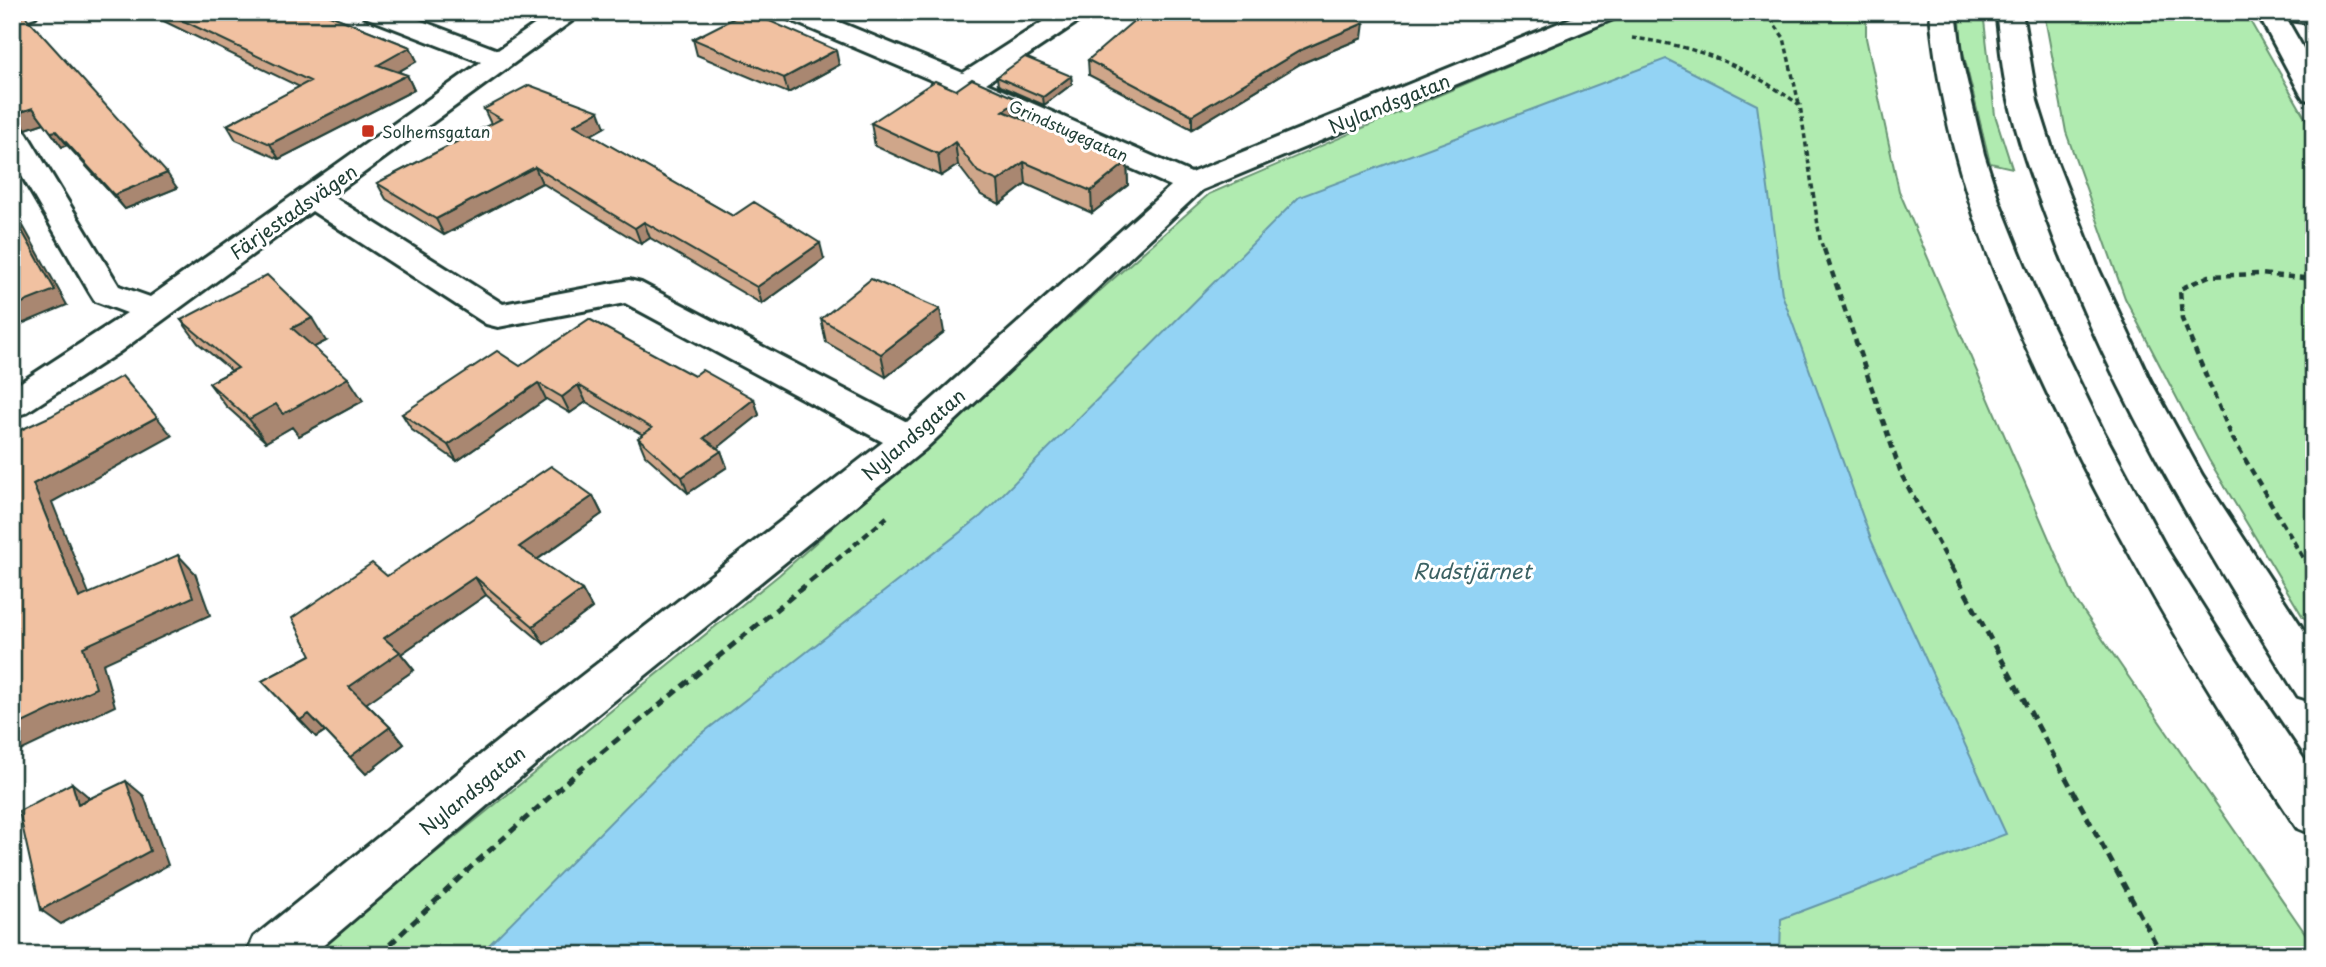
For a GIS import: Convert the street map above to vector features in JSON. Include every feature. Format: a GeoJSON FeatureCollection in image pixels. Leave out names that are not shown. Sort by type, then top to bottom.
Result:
{"type":"FeatureCollection","features":[{"type":"Feature","properties":{"kind":"main road"},"geometry":{"type":"LineString","coordinates":[[12,16],[26,12]]}},
{"type":"Feature","properties":{"kind":"main road"},"geometry":{"type":"LineString","coordinates":[[374,12],[500,60]]}},
{"type":"Feature","properties":{"kind":"main road","name":"Färjestadsvägen"},"geometry":{"type":"LineString","coordinates":[[12,404],[48,384],[154,311],[500,60],[571,12]]}},
{"type":"Feature","properties":{"kind":"main road","name":"Grindstugegatan"},"geometry":{"type":"LineString","coordinates":[[792,12],[965,84],[1191,184]]}},
{"type":"Feature","properties":{"kind":"main road"},"geometry":{"type":"LineString","coordinates":[[965,84],[1076,12]]}},
{"type":"Feature","properties":{"kind":"main road"},"geometry":{"type":"LineString","coordinates":[[1943,12],[1956,107],[1982,200],[2024,306],[2091,445],[2166,585],[2314,813]]}},
{"type":"Feature","properties":{"kind":"main road"},"geometry":{"type":"LineString","coordinates":[[2009,12],[2022,99],[2060,211],[2102,313],[2151,414],[2218,534],[2314,683]]}},
{"type":"Feature","properties":{"kind":"main road"},"geometry":{"type":"LineString","coordinates":[[2270,12],[2314,93]]}},
{"type":"Feature","properties":{"kind":"main road"},"geometry":{"type":"LineString","coordinates":[[2287,12],[2314,15]]}},
{"type":"Feature","properties":{"kind":"main road","name":"Nylandsgatan"},"geometry":{"type":"LineString","coordinates":[[272,955],[531,741],[911,440],[1191,184],[1616,25]]}},
{"type":"Feature","properties":{"kind":"main road"},"geometry":{"type":"LineString","coordinates":[[12,134],[107,293],[154,311]]}},
{"type":"Feature","properties":{"kind":"main road"},"geometry":{"type":"LineString","coordinates":[[313,198],[498,316],[629,291],[911,440]]}},
{"type":"Feature","properties":{"kind":"path"},"geometry":{"type":"LineString","coordinates":[[1766,12],[1784,38],[1800,105],[1820,239],[1902,475],[2162,955]]}},
{"type":"Feature","properties":{"kind":"path"},"geometry":{"type":"LineString","coordinates":[[1616,25],[1662,41],[1707,51],[1754,72],[1800,105]]}},
{"type":"Feature","properties":{"kind":"path"},"geometry":{"type":"LineString","coordinates":[[2314,279],[2260,274],[2209,276],[2180,289],[2182,319],[2232,438],[2314,576]]}},
{"type":"Feature","properties":{"kind":"path"},"geometry":{"type":"LineString","coordinates":[[379,955],[428,907],[597,755],[814,581],[896,509]]}},
{"type":"Feature","properties":{"kind":"green space","name":"Rudstjärnet"},"geometry":{"type":"Polygon","coordinates":[[[1633,12],[1866,12],[1866,38],[1899,191],[2075,599],[2314,946],[2314,955],[309,955],[779,575],[1209,194],[1633,12]]]}},
{"type":"Feature","properties":{"kind":"green space"},"geometry":{"type":"Polygon","coordinates":[[[1960,12],[1983,12],[1995,115],[2012,168],[1990,163],[1961,44],[1960,12]]]}},
{"type":"Feature","properties":{"kind":"green space"},"geometry":{"type":"Polygon","coordinates":[[[2044,12],[2245,12],[2314,133],[2314,624],[2303,617],[2209,460],[2125,298],[2066,132],[2044,12]]]}},
{"type":"Feature","properties":{"kind":"water","name":"Rudstjärnet"},"geometry":{"type":"Polygon","coordinates":[[[1666,59],[1757,105],[1782,294],[1872,542],[2006,834],[1781,919],[1780,955],[479,955],[686,746],[981,516],[1299,197],[1666,59]]]}},
{"type":"Feature","properties":{"kind":"building"},"geometry":{"type":"Polygon","coordinates":[[[165,12],[322,12],[410,47],[378,65],[407,75],[270,144],[227,125],[310,81],[165,12]]]}},
{"type":"Feature","properties":{"kind":"building"},"geometry":{"type":"Polygon","coordinates":[[[746,12],[836,50],[784,78],[693,39],[746,12]]]}},
{"type":"Feature","properties":{"kind":"building"},"geometry":{"type":"Polygon","coordinates":[[[1144,12],[1345,12],[1364,23],[1301,50],[1192,115],[1088,60],[1144,12]]]}},
{"type":"Feature","properties":{"kind":"building"},"geometry":{"type":"Polygon","coordinates":[[[25,16],[167,173],[114,195],[56,131],[51,132],[33,108],[12,113],[12,19],[25,16]]]}},
{"type":"Feature","properties":{"kind":"building"},"geometry":{"type":"Polygon","coordinates":[[[1025,57],[1071,76],[1043,97],[997,77],[1025,57]]]}},
{"type":"Feature","properties":{"kind":"building"},"geometry":{"type":"Polygon","coordinates":[[[972,79],[1019,100],[1003,111],[1127,162],[1091,191],[1024,162],[998,181],[978,172],[955,142],[938,154],[871,123],[935,81],[956,90],[972,79]]]}},
{"type":"Feature","properties":{"kind":"building"},"geometry":{"type":"Polygon","coordinates":[[[529,85],[599,111],[574,125],[733,216],[754,202],[820,243],[757,287],[644,222],[635,228],[535,167],[436,219],[377,183],[501,119],[484,109],[529,85]]]}},
{"type":"Feature","properties":{"kind":"building"},"geometry":{"type":"Polygon","coordinates":[[[12,213],[55,290],[12,307],[12,213]]]}},
{"type":"Feature","properties":{"kind":"building"},"geometry":{"type":"Polygon","coordinates":[[[267,275],[312,318],[292,328],[348,378],[283,414],[276,404],[249,419],[209,383],[238,368],[181,320],[267,275]]]}},
{"type":"Feature","properties":{"kind":"building"},"geometry":{"type":"Polygon","coordinates":[[[871,279],[940,309],[881,354],[821,319],[871,279]]]}},
{"type":"Feature","properties":{"kind":"building"},"geometry":{"type":"Polygon","coordinates":[[[589,319],[694,376],[702,370],[754,399],[704,438],[721,451],[682,477],[638,438],[652,428],[578,385],[562,397],[538,383],[448,445],[402,414],[497,351],[520,366],[589,319]]]}},
{"type":"Feature","properties":{"kind":"building"},"geometry":{"type":"Polygon","coordinates":[[[122,376],[157,417],[33,484],[79,598],[178,555],[193,597],[83,647],[96,688],[12,728],[12,434],[51,416],[122,376]]]}},
{"type":"Feature","properties":{"kind":"building"},"geometry":{"type":"Polygon","coordinates":[[[551,466],[593,496],[519,547],[582,590],[533,626],[475,577],[384,638],[400,652],[349,687],[390,727],[350,757],[309,714],[300,720],[262,681],[311,655],[292,618],[372,563],[387,576],[551,466]]]}},
{"type":"Feature","properties":{"kind":"building"},"geometry":{"type":"Polygon","coordinates":[[[126,781],[150,851],[41,910],[19,811],[72,783],[78,804],[126,781]]]}},
{"type":"Feature","properties":{"kind":"place","name":"Solhemsgatan"},"geometry":{"type":"Point","coordinates":[368,131]}}]}
